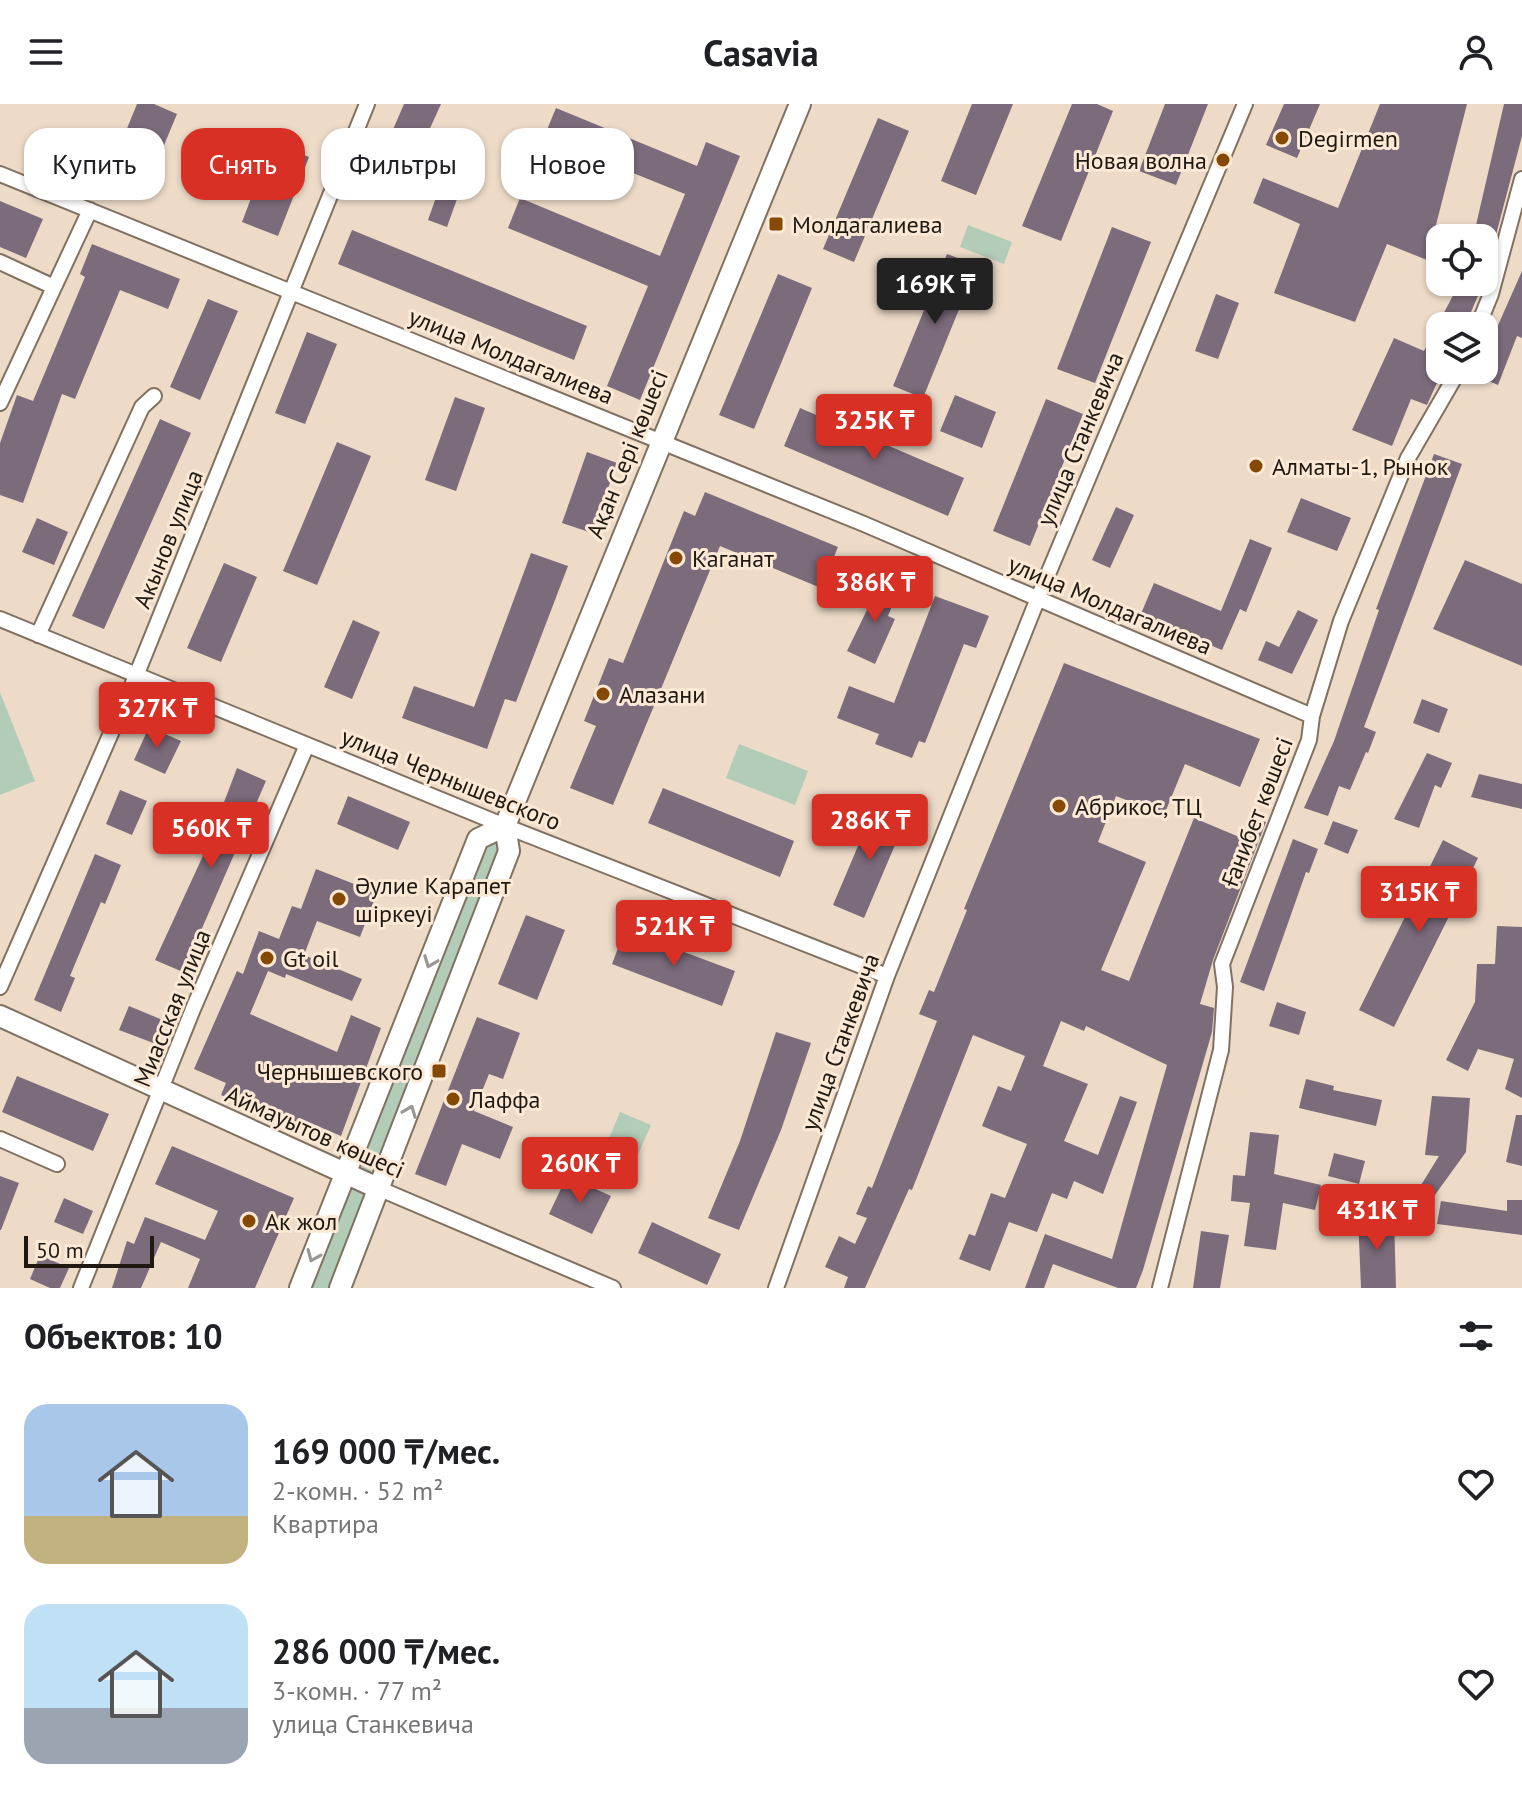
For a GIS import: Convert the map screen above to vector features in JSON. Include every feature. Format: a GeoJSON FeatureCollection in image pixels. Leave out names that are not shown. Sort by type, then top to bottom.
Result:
{"type":"FeatureCollection","features":[{"type":"Feature","properties":{"kind":"street","name":"Акынов улица"},"geometry":{"type":"LineString","coordinates":[[0,987],[136,676],[367,104]]}},
{"type":"Feature","properties":{"kind":"street","name":"Ақан Сері көшесі"},"geometry":{"type":"LineString","coordinates":[[340,1288],[509,851],[505,826],[660,440],[800,104]]}},
{"type":"Feature","properties":{"kind":"street","name":"улица Станкевича"},"geometry":{"type":"LineString","coordinates":[[776,1288],[887,976],[1038,598],[1245,104]]}},
{"type":"Feature","properties":{"kind":"street","name":"улица Молдагалиева"},"geometry":{"type":"LineString","coordinates":[[0,174],[660,440],[1312,716]]}},
{"type":"Feature","properties":{"kind":"street"},"geometry":{"type":"LineString","coordinates":[[1484,312],[1522,179]]}},
{"type":"Feature","properties":{"kind":"street"},"geometry":{"type":"LineString","coordinates":[[0,403],[90,210]]}},
{"type":"Feature","properties":{"kind":"street"},"geometry":{"type":"LineString","coordinates":[[0,262],[54,287]]}},
{"type":"Feature","properties":{"kind":"street","name":"Ғанибет көшесі"},"geometry":{"type":"LineString","coordinates":[[1160,1288],[1221,1050],[1225,987],[1222,964],[1309,740],[1312,716],[1341,621],[1368,562],[1408,458],[1451,384]]}},
{"type":"Feature","properties":{"kind":"street"},"geometry":{"type":"LineString","coordinates":[[38,635],[142,407],[154,396]]}},
{"type":"Feature","properties":{"kind":"street","name":"улица Чернышевского"},"geometry":{"type":"LineString","coordinates":[[0,619],[505,826],[887,976]]}},
{"type":"Feature","properties":{"kind":"street","name":"Миасская улица"},"geometry":{"type":"LineString","coordinates":[[81,1288],[199,994],[307,745]]}},
{"type":"Feature","properties":{"kind":"street"},"geometry":{"type":"LineString","coordinates":[[300,1288],[478,839],[505,826]]}},
{"type":"Feature","properties":{"kind":"street","name":"Аймауытов көшесі"},"geometry":{"type":"LineString","coordinates":[[0,1016],[347,1175],[613,1288]]}},
{"type":"Feature","properties":{"kind":"street"},"geometry":{"type":"LineString","coordinates":[[0,1139],[57,1164]]}},
{"type":"Feature","properties":{"kind":"green space"},"geometry":{"type":"Polygon","coordinates":[[[968,225],[1012,242],[1004,264],[960,247],[968,225]]]}},
{"type":"Feature","properties":{"kind":"green space"},"geometry":{"type":"Polygon","coordinates":[[[0,692],[35,781],[0,795],[0,692]]]}},
{"type":"Feature","properties":{"kind":"green space"},"geometry":{"type":"Polygon","coordinates":[[[739,744],[808,771],[795,805],[726,778],[739,744]]]}},
{"type":"Feature","properties":{"kind":"green space"},"geometry":{"type":"Polygon","coordinates":[[[500,840],[501,853],[376,1178],[358,1168],[485,847],[500,840]]]}},
{"type":"Feature","properties":{"kind":"green space"},"geometry":{"type":"Polygon","coordinates":[[[620,1112],[651,1125],[633,1166],[603,1153],[620,1112]]]}},
{"type":"Feature","properties":{"kind":"green space"},"geometry":{"type":"Polygon","coordinates":[[[350,1185],[370,1195],[332,1288],[307,1288],[350,1185]]]}},
{"type":"Feature","properties":{"kind":"building"},"geometry":{"type":"Polygon","coordinates":[[[137,104],[154,104],[177,114],[165,143],[165,128],[127,128],[137,104]]]}},
{"type":"Feature","properties":{"kind":"building"},"geometry":{"type":"Polygon","coordinates":[[[404,104],[441,104],[430,128],[394,128],[404,104]]]}},
{"type":"Feature","properties":{"kind":"building"},"geometry":{"type":"Polygon","coordinates":[[[972,104],[1013,104],[976,195],[941,181],[972,104]]]}},
{"type":"Feature","properties":{"kind":"building"},"geometry":{"type":"Polygon","coordinates":[[[1072,104],[1097,104],[1113,111],[1061,241],[1022,226],[1072,104]]]}},
{"type":"Feature","properties":{"kind":"building"},"geometry":{"type":"Polygon","coordinates":[[[1165,104],[1208,104],[1176,185],[1139,171],[1165,104]]]}},
{"type":"Feature","properties":{"kind":"building"},"geometry":{"type":"Polygon","coordinates":[[[1284,104],[1320,104],[1297,158],[1266,145],[1284,104]]]}},
{"type":"Feature","properties":{"kind":"building"},"geometry":{"type":"Polygon","coordinates":[[[1380,104],[1467,104],[1436,224],[1426,224],[1426,260],[1387,244],[1355,322],[1274,293],[1300,224],[1253,203],[1263,178],[1338,208],[1380,104]]]}},
{"type":"Feature","properties":{"kind":"building"},"geometry":{"type":"Polygon","coordinates":[[[1504,104],[1522,104],[1522,136],[1498,227],[1498,224],[1476,224],[1504,104]]]}},
{"type":"Feature","properties":{"kind":"building"},"geometry":{"type":"Polygon","coordinates":[[[556,108],[605,128],[548,128],[556,108]]]}},
{"type":"Feature","properties":{"kind":"building"},"geometry":{"type":"Polygon","coordinates":[[[878,118],[909,131],[854,262],[823,249],[878,118]]]}},
{"type":"Feature","properties":{"kind":"building"},"geometry":{"type":"Polygon","coordinates":[[[634,140],[697,166],[706,142],[740,156],[640,400],[607,386],[648,286],[508,228],[519,200],[525,200],[660,256],[685,194],[634,173],[634,140]]]}},
{"type":"Feature","properties":{"kind":"building"},"geometry":{"type":"Polygon","coordinates":[[[250,200],[292,200],[278,236],[242,222],[250,200]]]}},
{"type":"Feature","properties":{"kind":"building"},"geometry":{"type":"Polygon","coordinates":[[[435,200],[457,200],[447,227],[428,220],[435,200]]]}},
{"type":"Feature","properties":{"kind":"building"},"geometry":{"type":"Polygon","coordinates":[[[0,201],[43,219],[26,258],[0,247],[0,201]]]}},
{"type":"Feature","properties":{"kind":"building"},"geometry":{"type":"Polygon","coordinates":[[[1112,227],[1151,242],[1095,383],[1057,369],[1112,227]]]}},
{"type":"Feature","properties":{"kind":"building"},"geometry":{"type":"Polygon","coordinates":[[[352,230],[587,326],[574,360],[338,264],[352,230]]]}},
{"type":"Feature","properties":{"kind":"building"},"geometry":{"type":"Polygon","coordinates":[[[92,244],[180,279],[168,309],[120,290],[75,399],[62,394],[23,503],[0,495],[0,443],[17,395],[33,401],[85,277],[80,274],[92,244]]]}},
{"type":"Feature","properties":{"kind":"building"},"geometry":{"type":"Polygon","coordinates":[[[947,254],[977,265],[923,398],[893,386],[947,254]]]}},
{"type":"Feature","properties":{"kind":"building"},"geometry":{"type":"Polygon","coordinates":[[[1522,271],[1522,338],[1517,336],[1498,385],[1496,384],[1498,325],[1522,271]]]}},
{"type":"Feature","properties":{"kind":"building"},"geometry":{"type":"Polygon","coordinates":[[[778,274],[812,288],[754,429],[719,415],[778,274]]]}},
{"type":"Feature","properties":{"kind":"building"},"geometry":{"type":"Polygon","coordinates":[[[1216,294],[1239,303],[1218,359],[1195,351],[1216,294]]]}},
{"type":"Feature","properties":{"kind":"building"},"geometry":{"type":"Polygon","coordinates":[[[1453,296],[1478,296],[1471,312],[1444,312],[1453,296]]]}},
{"type":"Feature","properties":{"kind":"building"},"geometry":{"type":"Polygon","coordinates":[[[208,299],[238,311],[200,400],[170,387],[208,299]]]}},
{"type":"Feature","properties":{"kind":"building"},"geometry":{"type":"Polygon","coordinates":[[[307,332],[337,344],[305,424],[275,413],[307,332]]]}},
{"type":"Feature","properties":{"kind":"building"},"geometry":{"type":"Polygon","coordinates":[[[1394,338],[1424,351],[1426,347],[1426,384],[1436,384],[1427,405],[1411,399],[1392,446],[1352,430],[1394,338]]]}},
{"type":"Feature","properties":{"kind":"building"},"geometry":{"type":"Polygon","coordinates":[[[955,395],[996,412],[982,448],[940,431],[955,395]]]}},
{"type":"Feature","properties":{"kind":"building"},"geometry":{"type":"Polygon","coordinates":[[[455,397],[485,408],[456,491],[425,480],[455,397]]]}},
{"type":"Feature","properties":{"kind":"building"},"geometry":{"type":"Polygon","coordinates":[[[1046,399],[1083,414],[1030,546],[993,531],[1046,399]]]}},
{"type":"Feature","properties":{"kind":"building"},"geometry":{"type":"Polygon","coordinates":[[[800,408],[964,478],[948,516],[784,446],[800,408]]]}},
{"type":"Feature","properties":{"kind":"building"},"geometry":{"type":"Polygon","coordinates":[[[160,419],[191,433],[104,629],[72,616],[160,419]]]}},
{"type":"Feature","properties":{"kind":"building"},"geometry":{"type":"Polygon","coordinates":[[[337,442],[371,456],[317,585],[283,571],[337,442]]]}},
{"type":"Feature","properties":{"kind":"building"},"geometry":{"type":"Polygon","coordinates":[[[587,452],[617,463],[592,533],[562,523],[587,452]]]}},
{"type":"Feature","properties":{"kind":"building"},"geometry":{"type":"Polygon","coordinates":[[[1434,454],[1462,464],[1364,727],[1376,732],[1350,790],[1339,786],[1328,816],[1304,808],[1334,741],[1379,610],[1376,609],[1434,454]]]}},
{"type":"Feature","properties":{"kind":"building"},"geometry":{"type":"Polygon","coordinates":[[[705,492],[838,547],[821,588],[720,546],[613,805],[570,788],[596,726],[584,721],[609,658],[623,663],[684,511],[695,516],[705,492]]]}},
{"type":"Feature","properties":{"kind":"building"},"geometry":{"type":"Polygon","coordinates":[[[1301,498],[1351,518],[1337,551],[1287,532],[1301,498]]]}},
{"type":"Feature","properties":{"kind":"building"},"geometry":{"type":"Polygon","coordinates":[[[1116,507],[1134,515],[1110,568],[1092,560],[1116,507]]]}},
{"type":"Feature","properties":{"kind":"building"},"geometry":{"type":"Polygon","coordinates":[[[37,518],[68,532],[54,565],[22,552],[37,518]]]}},
{"type":"Feature","properties":{"kind":"building"},"geometry":{"type":"Polygon","coordinates":[[[1250,539],[1272,548],[1246,612],[1240,609],[1222,650],[1140,616],[1154,583],[1221,611],[1250,539]]]}},
{"type":"Feature","properties":{"kind":"building"},"geometry":{"type":"Polygon","coordinates":[[[531,553],[568,566],[516,702],[505,699],[487,749],[402,718],[414,686],[474,707],[531,553]]]}},
{"type":"Feature","properties":{"kind":"building"},"geometry":{"type":"Polygon","coordinates":[[[1465,560],[1522,584],[1522,666],[1433,629],[1465,560]]]}},
{"type":"Feature","properties":{"kind":"building"},"geometry":{"type":"Polygon","coordinates":[[[224,563],[257,577],[221,662],[187,648],[224,563]]]}},
{"type":"Feature","properties":{"kind":"building"},"geometry":{"type":"Polygon","coordinates":[[[882,579],[900,586],[888,616],[895,619],[875,664],[847,651],[882,579]]]}},
{"type":"Feature","properties":{"kind":"building"},"geometry":{"type":"Polygon","coordinates":[[[935,596],[989,616],[976,648],[964,644],[925,743],[919,741],[912,758],[875,744],[879,734],[837,718],[849,686],[894,703],[935,596]]]}},
{"type":"Feature","properties":{"kind":"building"},"geometry":{"type":"Polygon","coordinates":[[[1298,610],[1318,620],[1292,674],[1258,660],[1266,641],[1279,647],[1298,610]]]}},
{"type":"Feature","properties":{"kind":"building"},"geometry":{"type":"Polygon","coordinates":[[[353,620],[380,632],[352,699],[324,687],[353,620]]]}},
{"type":"Feature","properties":{"kind":"building"},"geometry":{"type":"Polygon","coordinates":[[[1064,663],[1260,739],[1240,787],[1185,764],[1164,815],[1116,796],[1098,842],[1146,862],[1101,970],[1129,981],[1194,818],[1244,839],[1252,817],[1266,822],[1213,960],[1200,1004],[1214,1008],[1212,1032],[1143,1270],[1136,1288],[1118,1288],[1053,1264],[1044,1288],[1025,1288],[1045,1234],[1112,1259],[1167,1065],[1086,1026],[1084,1031],[1061,1021],[1043,1066],[1088,1084],[1064,1141],[1098,1155],[1120,1096],[1137,1102],[1103,1194],[1074,1181],[1067,1199],[1052,1193],[1037,1232],[1009,1222],[990,1271],[959,1259],[969,1234],[975,1236],[991,1193],[1005,1198],[1027,1144],[982,1126],[998,1086],[1011,1091],[1025,1056],[973,1035],[912,1190],[909,1189],[865,1288],[844,1288],[848,1277],[825,1267],[839,1236],[855,1244],[867,1218],[856,1214],[868,1186],[872,1188],[937,1021],[919,1014],[929,990],[934,992],[967,910],[964,909],[1064,663]]]}},
{"type":"Feature","properties":{"kind":"building"},"geometry":{"type":"Polygon","coordinates":[[[1422,699],[1448,709],[1439,733],[1413,723],[1422,699]]]}},
{"type":"Feature","properties":{"kind":"building"},"geometry":{"type":"Polygon","coordinates":[[[149,727],[181,741],[165,774],[134,760],[149,727]]]}},
{"type":"Feature","properties":{"kind":"building"},"geometry":{"type":"Polygon","coordinates":[[[1427,753],[1452,763],[1441,788],[1435,785],[1419,828],[1394,819],[1427,753]]]}},
{"type":"Feature","properties":{"kind":"building"},"geometry":{"type":"Polygon","coordinates":[[[237,768],[266,781],[183,972],[155,960],[207,847],[237,768]]]}},
{"type":"Feature","properties":{"kind":"building"},"geometry":{"type":"Polygon","coordinates":[[[1479,774],[1522,784],[1522,809],[1471,797],[1479,774]]]}},
{"type":"Feature","properties":{"kind":"building"},"geometry":{"type":"Polygon","coordinates":[[[663,788],[794,841],[780,877],[648,823],[663,788]]]}},
{"type":"Feature","properties":{"kind":"building"},"geometry":{"type":"Polygon","coordinates":[[[120,790],[147,801],[132,835],[106,824],[120,790]]]}},
{"type":"Feature","properties":{"kind":"building"},"geometry":{"type":"Polygon","coordinates":[[[348,796],[410,822],[398,850],[337,824],[348,796]]]}},
{"type":"Feature","properties":{"kind":"building"},"geometry":{"type":"Polygon","coordinates":[[[875,806],[906,819],[864,918],[833,905],[875,806]]]}},
{"type":"Feature","properties":{"kind":"building"},"geometry":{"type":"Polygon","coordinates":[[[1333,821],[1358,830],[1348,854],[1324,844],[1333,821]]]}},
{"type":"Feature","properties":{"kind":"building"},"geometry":{"type":"Polygon","coordinates":[[[1293,839],[1318,849],[1309,873],[1306,872],[1264,991],[1240,982],[1293,839]]]}},
{"type":"Feature","properties":{"kind":"building"},"geometry":{"type":"Polygon","coordinates":[[[1443,840],[1478,858],[1394,1027],[1359,1010],[1443,840]]]}},
{"type":"Feature","properties":{"kind":"building"},"geometry":{"type":"Polygon","coordinates":[[[95,854],[121,865],[105,904],[101,902],[70,976],[75,978],[61,1012],[34,1000],[95,854]]]}},
{"type":"Feature","properties":{"kind":"building"},"geometry":{"type":"Polygon","coordinates":[[[316,869],[377,893],[360,937],[317,921],[304,955],[362,979],[352,1001],[286,974],[285,978],[268,971],[250,1014],[337,1052],[351,1015],[381,1028],[341,1136],[299,1118],[295,1127],[221,1095],[226,1083],[194,1069],[237,971],[243,974],[259,931],[279,939],[292,906],[301,909],[316,869]]]}},
{"type":"Feature","properties":{"kind":"building"},"geometry":{"type":"Polygon","coordinates":[[[526,915],[565,930],[537,1000],[498,984],[526,915]]]}},
{"type":"Feature","properties":{"kind":"building"},"geometry":{"type":"Polygon","coordinates":[[[1497,926],[1522,927],[1522,1098],[1505,1089],[1514,1059],[1478,1049],[1468,1071],[1446,1060],[1475,1002],[1477,964],[1495,964],[1497,926]]]}},
{"type":"Feature","properties":{"kind":"building"},"geometry":{"type":"Polygon","coordinates":[[[625,930],[735,971],[722,1006],[612,964],[625,930]]]}},
{"type":"Feature","properties":{"kind":"building"},"geometry":{"type":"Polygon","coordinates":[[[1277,1002],[1306,1012],[1299,1035],[1269,1026],[1277,1002]]]}},
{"type":"Feature","properties":{"kind":"building"},"geometry":{"type":"Polygon","coordinates":[[[129,1006],[165,1021],[156,1044],[119,1030],[129,1006]]]}},
{"type":"Feature","properties":{"kind":"building"},"geometry":{"type":"Polygon","coordinates":[[[477,1017],[520,1033],[503,1079],[489,1074],[474,1111],[513,1127],[500,1159],[462,1144],[446,1186],[415,1174],[477,1017]]]}},
{"type":"Feature","properties":{"kind":"building"},"geometry":{"type":"Polygon","coordinates":[[[776,1032],[811,1043],[781,1130],[739,1230],[708,1218],[740,1141],[776,1032]]]}},
{"type":"Feature","properties":{"kind":"building"},"geometry":{"type":"Polygon","coordinates":[[[17,1076],[109,1114],[93,1151],[2,1112],[17,1076]]]}},
{"type":"Feature","properties":{"kind":"building"},"geometry":{"type":"Polygon","coordinates":[[[1306,1079],[1334,1086],[1333,1090],[1382,1100],[1376,1126],[1299,1108],[1306,1079]]]}},
{"type":"Feature","properties":{"kind":"building"},"geometry":{"type":"Polygon","coordinates":[[[1432,1096],[1470,1098],[1466,1152],[1432,1199],[1418,1190],[1439,1156],[1425,1155],[1432,1096]]]}},
{"type":"Feature","properties":{"kind":"building"},"geometry":{"type":"Polygon","coordinates":[[[1516,1115],[1522,1115],[1522,1166],[1506,1162],[1516,1115]]]}},
{"type":"Feature","properties":{"kind":"building"},"geometry":{"type":"Polygon","coordinates":[[[1250,1132],[1279,1135],[1274,1174],[1321,1185],[1315,1210],[1283,1203],[1276,1250],[1244,1246],[1250,1203],[1231,1201],[1233,1175],[1245,1176],[1250,1132]]]}},
{"type":"Feature","properties":{"kind":"building","name":"Ак жол"},"geometry":{"type":"Polygon","coordinates":[[[172,1146],[294,1198],[255,1288],[188,1288],[200,1259],[161,1242],[141,1288],[112,1288],[127,1241],[134,1244],[145,1217],[205,1240],[218,1211],[155,1184],[172,1146]]]}},
{"type":"Feature","properties":{"kind":"building"},"geometry":{"type":"Polygon","coordinates":[[[1334,1153],[1365,1161],[1359,1184],[1328,1176],[1334,1153]]]}},
{"type":"Feature","properties":{"kind":"building"},"geometry":{"type":"Polygon","coordinates":[[[0,1176],[19,1183],[1,1230],[0,1230],[0,1176]]]}},
{"type":"Feature","properties":{"kind":"building"},"geometry":{"type":"Polygon","coordinates":[[[567,1176],[611,1196],[592,1234],[549,1214],[567,1176]]]}},
{"type":"Feature","properties":{"kind":"building"},"geometry":{"type":"Polygon","coordinates":[[[64,1198],[93,1211],[83,1234],[54,1222],[64,1198]]]}},
{"type":"Feature","properties":{"kind":"building"},"geometry":{"type":"Polygon","coordinates":[[[1507,1200],[1522,1200],[1522,1235],[1437,1224],[1441,1201],[1507,1211],[1507,1200]]]}},
{"type":"Feature","properties":{"kind":"building"},"geometry":{"type":"Polygon","coordinates":[[[1394,1215],[1396,1288],[1361,1288],[1358,1216],[1394,1215]]]}},
{"type":"Feature","properties":{"kind":"building"},"geometry":{"type":"Polygon","coordinates":[[[652,1222],[721,1254],[707,1285],[638,1253],[652,1222]]]}},
{"type":"Feature","properties":{"kind":"building"},"geometry":{"type":"Polygon","coordinates":[[[1201,1231],[1229,1235],[1220,1288],[1193,1288],[1201,1231]]]}},
{"type":"Feature","properties":{"kind":"building"},"geometry":{"type":"Polygon","coordinates":[[[40,1255],[69,1268],[60,1288],[50,1288],[30,1279],[40,1255]]]}},
{"type":"Feature","properties":{"kind":"place","name":"Degirmen"},"geometry":{"type":"Point","coordinates":[1282,138]}},
{"type":"Feature","properties":{"kind":"place","name":"Новая волна"},"geometry":{"type":"Point","coordinates":[1223,160]}},
{"type":"Feature","properties":{"kind":"place","name":"Молдагалиева"},"geometry":{"type":"Point","coordinates":[776,224]}},
{"type":"Feature","properties":{"kind":"place","name":"Алматы-1, Рынок"},"geometry":{"type":"Point","coordinates":[1256,466]}},
{"type":"Feature","properties":{"kind":"place","name":"Каганат"},"geometry":{"type":"Point","coordinates":[676,558]}},
{"type":"Feature","properties":{"kind":"place","name":"Алазани"},"geometry":{"type":"Point","coordinates":[603,694]}},
{"type":"Feature","properties":{"kind":"place","name":"Абрикос, ТЦ"},"geometry":{"type":"Point","coordinates":[1059,806]}},
{"type":"Feature","properties":{"kind":"place","name":"Әулие Карапет шіркеуі"},"geometry":{"type":"Point","coordinates":[339,899]}},
{"type":"Feature","properties":{"kind":"place","name":"Gt oil"},"geometry":{"type":"Point","coordinates":[267,958]}},
{"type":"Feature","properties":{"kind":"place","name":"Чернышевского"},"geometry":{"type":"Point","coordinates":[439,1071]}},
{"type":"Feature","properties":{"kind":"place","name":"Лаффа"},"geometry":{"type":"Point","coordinates":[453,1099]}},
{"type":"Feature","properties":{"kind":"place","name":"Ак жол"},"geometry":{"type":"Point","coordinates":[249,1221]}}]}
